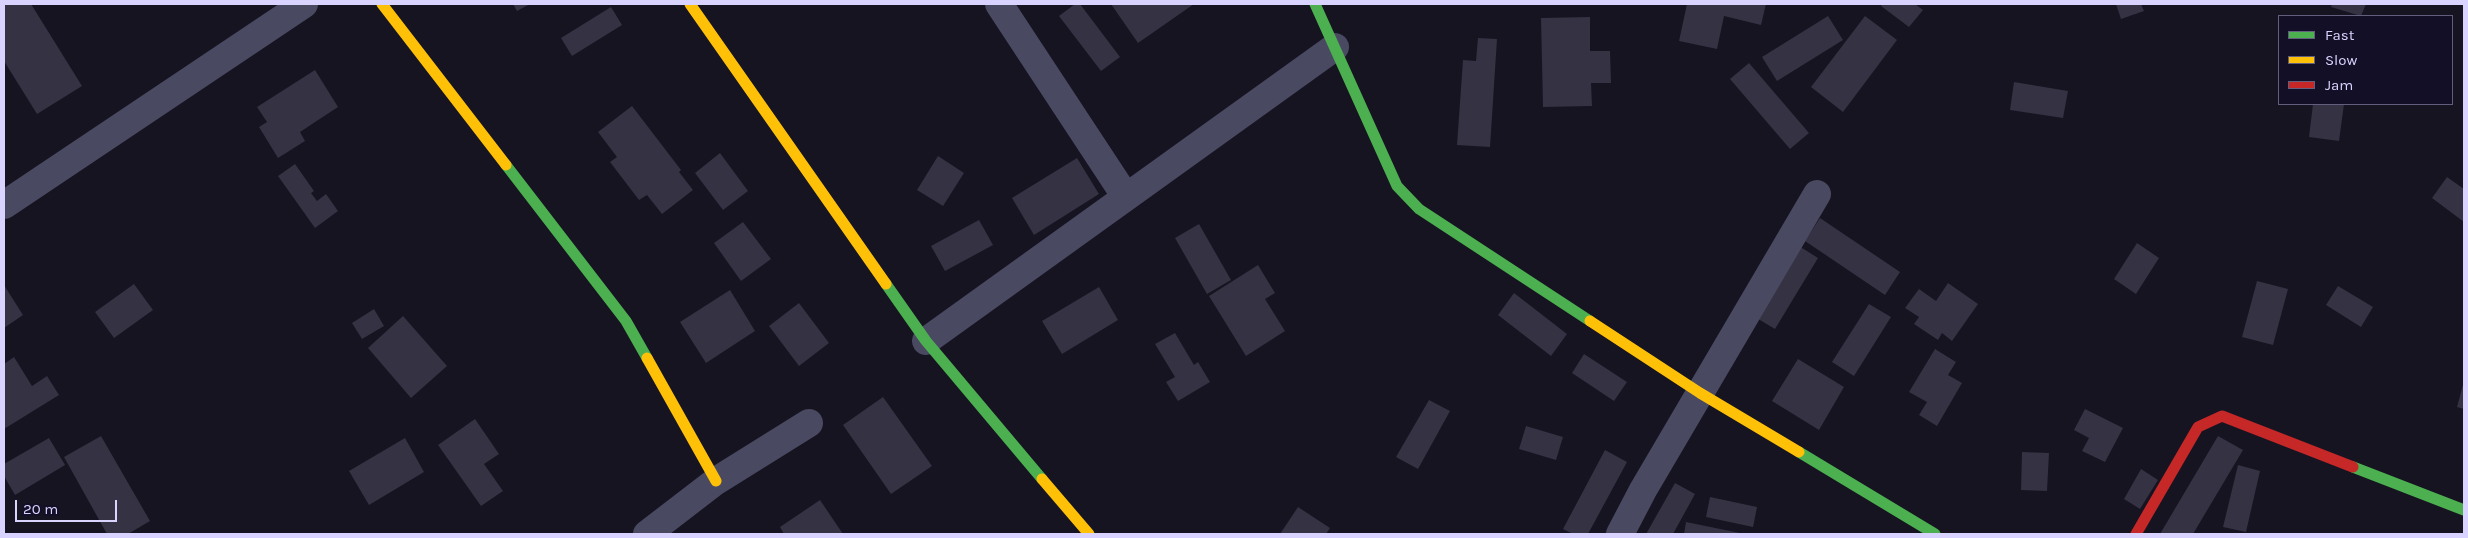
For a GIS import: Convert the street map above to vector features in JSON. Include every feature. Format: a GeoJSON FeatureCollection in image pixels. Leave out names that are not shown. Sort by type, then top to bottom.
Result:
{"type":"FeatureCollection","features":[{"type":"Feature","properties":{"kind":"street"},"geometry":{"type":"LineString","coordinates":[[4,205],[304,4]]}},
{"type":"Feature","properties":{"kind":"street"},"geometry":{"type":"LineString","coordinates":[[382,4],[626,321],[716,481]]}},
{"type":"Feature","properties":{"kind":"street"},"geometry":{"type":"LineString","coordinates":[[690,4],[926,341],[1089,534]]}},
{"type":"Feature","properties":{"kind":"street"},"geometry":{"type":"LineString","coordinates":[[999,4],[1126,197]]}},
{"type":"Feature","properties":{"kind":"street"},"geometry":{"type":"LineString","coordinates":[[1315,4],[1397,186],[1419,209],[1700,393],[1935,534]]}},
{"type":"Feature","properties":{"kind":"street"},"geometry":{"type":"LineString","coordinates":[[926,341],[1335,47]]}},
{"type":"Feature","properties":{"kind":"street"},"geometry":{"type":"LineString","coordinates":[[1620,534],[1643,490],[1817,194]]}},
{"type":"Feature","properties":{"kind":"street"},"geometry":{"type":"LineString","coordinates":[[2136,534],[2198,427],[2222,416],[2464,510]]}},
{"type":"Feature","properties":{"kind":"street"},"geometry":{"type":"LineString","coordinates":[[647,534],[716,481],[809,423]]}},
{"type":"Feature","properties":{"kind":"building"},"geometry":{"type":"Polygon","coordinates":[[[4,4],[31,4],[82,86],[37,114],[4,61],[4,4]]]}},
{"type":"Feature","properties":{"kind":"building"},"geometry":{"type":"Polygon","coordinates":[[[513,4],[530,4],[517,11],[513,4]]]}},
{"type":"Feature","properties":{"kind":"building"},"geometry":{"type":"Polygon","coordinates":[[[1075,4],[1080,4],[1120,57],[1101,71],[1059,16],[1075,4]]]}},
{"type":"Feature","properties":{"kind":"building"},"geometry":{"type":"Polygon","coordinates":[[[1111,4],[1194,4],[1138,43],[1111,4]]]}},
{"type":"Feature","properties":{"kind":"building"},"geometry":{"type":"Polygon","coordinates":[[[1687,4],[1766,4],[1761,25],[1724,16],[1717,49],[1679,41],[1687,4]]]}},
{"type":"Feature","properties":{"kind":"building"},"geometry":{"type":"Polygon","coordinates":[[[1883,4],[1915,4],[1923,10],[1909,27],[1881,6],[1883,4]]]}},
{"type":"Feature","properties":{"kind":"building"},"geometry":{"type":"Polygon","coordinates":[[[2116,4],[2141,4],[2144,11],[2121,19],[2116,4]]]}},
{"type":"Feature","properties":{"kind":"building"},"geometry":{"type":"Polygon","coordinates":[[[2332,4],[2366,4],[2361,15],[2331,7],[2332,4]]]}},
{"type":"Feature","properties":{"kind":"building"},"geometry":{"type":"Polygon","coordinates":[[[611,7],[622,25],[572,56],[561,38],[611,7]]]}},
{"type":"Feature","properties":{"kind":"building"},"geometry":{"type":"Polygon","coordinates":[[[1828,16],[1843,40],[1777,81],[1762,57],[1828,16]]]}},
{"type":"Feature","properties":{"kind":"building"},"geometry":{"type":"Polygon","coordinates":[[[1865,16],[1897,40],[1843,112],[1811,87],[1865,16]]]}},
{"type":"Feature","properties":{"kind":"building"},"geometry":{"type":"Polygon","coordinates":[[[1590,17],[1590,51],[1610,51],[1611,83],[1591,83],[1592,106],[1543,107],[1541,18],[1590,17]]]}},
{"type":"Feature","properties":{"kind":"building"},"geometry":{"type":"Polygon","coordinates":[[[1478,38],[1497,39],[1490,147],[1457,145],[1463,60],[1476,61],[1478,38]]]}},
{"type":"Feature","properties":{"kind":"building"},"geometry":{"type":"Polygon","coordinates":[[[1749,63],[1809,133],[1790,149],[1730,79],[1749,63]]]}},
{"type":"Feature","properties":{"kind":"building"},"geometry":{"type":"Polygon","coordinates":[[[315,70],[338,107],[300,132],[305,141],[278,158],[259,127],[267,122],[257,107],[315,70]]]}},
{"type":"Feature","properties":{"kind":"building"},"geometry":{"type":"Polygon","coordinates":[[[2014,82],[2068,91],[2063,118],[2010,110],[2014,82]]]}},
{"type":"Feature","properties":{"kind":"building"},"geometry":{"type":"Polygon","coordinates":[[[2313,105],[2344,105],[2339,141],[2309,137],[2313,105]]]}},
{"type":"Feature","properties":{"kind":"building"},"geometry":{"type":"Polygon","coordinates":[[[632,106],[681,170],[679,172],[693,190],[662,214],[647,195],[639,200],[610,162],[617,157],[598,132],[632,106]]]}},
{"type":"Feature","properties":{"kind":"building"},"geometry":{"type":"Polygon","coordinates":[[[720,153],[748,191],[723,210],[695,173],[720,153]]]}},
{"type":"Feature","properties":{"kind":"building"},"geometry":{"type":"Polygon","coordinates":[[[938,156],[964,173],[943,206],[917,190],[938,156]]]}},
{"type":"Feature","properties":{"kind":"building"},"geometry":{"type":"Polygon","coordinates":[[[1077,158],[1099,194],[1034,235],[1012,198],[1077,158]]]}},
{"type":"Feature","properties":{"kind":"building"},"geometry":{"type":"Polygon","coordinates":[[[295,164],[314,191],[311,193],[317,201],[326,194],[338,211],[315,228],[278,176],[295,164]]]}},
{"type":"Feature","properties":{"kind":"building"},"geometry":{"type":"Polygon","coordinates":[[[2447,177],[2464,189],[2464,222],[2432,198],[2447,177]]]}},
{"type":"Feature","properties":{"kind":"building"},"geometry":{"type":"Polygon","coordinates":[[[1820,218],[1900,272],[1885,295],[1805,241],[1820,218]]]}},
{"type":"Feature","properties":{"kind":"building"},"geometry":{"type":"Polygon","coordinates":[[[979,220],[993,245],[945,271],[931,246],[979,220]]]}},
{"type":"Feature","properties":{"kind":"building"},"geometry":{"type":"Polygon","coordinates":[[[743,222],[771,259],[741,281],[714,243],[743,222]]]}},
{"type":"Feature","properties":{"kind":"building"},"geometry":{"type":"Polygon","coordinates":[[[1199,224],[1231,280],[1207,294],[1175,238],[1199,224]]]}},
{"type":"Feature","properties":{"kind":"building"},"geometry":{"type":"Polygon","coordinates":[[[2137,243],[2159,258],[2136,294],[2114,279],[2137,243]]]}},
{"type":"Feature","properties":{"kind":"building"},"geometry":{"type":"Polygon","coordinates":[[[1799,246],[1818,258],[1775,329],[1755,317],[1799,246]]]}},
{"type":"Feature","properties":{"kind":"building"},"geometry":{"type":"Polygon","coordinates":[[[1258,265],[1275,293],[1265,299],[1285,331],[1246,356],[1209,296],[1258,265]]]}},
{"type":"Feature","properties":{"kind":"building"},"geometry":{"type":"Polygon","coordinates":[[[2257,281],[2288,289],[2273,345],[2242,337],[2257,281]]]}},
{"type":"Feature","properties":{"kind":"building"},"geometry":{"type":"Polygon","coordinates":[[[1948,283],[1978,304],[1952,341],[1942,333],[1938,340],[1914,324],[1919,317],[1905,308],[1919,289],[1936,301],[1948,283]]]}},
{"type":"Feature","properties":{"kind":"building"},"geometry":{"type":"Polygon","coordinates":[[[134,284],[153,310],[114,338],[95,312],[134,284]]]}},
{"type":"Feature","properties":{"kind":"building"},"geometry":{"type":"Polygon","coordinates":[[[4,285],[23,315],[4,328],[4,285]]]}},
{"type":"Feature","properties":{"kind":"building"},"geometry":{"type":"Polygon","coordinates":[[[2338,286],[2373,307],[2361,327],[2326,305],[2338,286]]]}},
{"type":"Feature","properties":{"kind":"building"},"geometry":{"type":"Polygon","coordinates":[[[1099,287],[1118,320],[1062,354],[1042,321],[1099,287]]]}},
{"type":"Feature","properties":{"kind":"building"},"geometry":{"type":"Polygon","coordinates":[[[730,290],[755,331],[706,363],[680,322],[730,290]]]}},
{"type":"Feature","properties":{"kind":"building"},"geometry":{"type":"Polygon","coordinates":[[[1514,293],[1567,334],[1551,356],[1498,315],[1514,293]]]}},
{"type":"Feature","properties":{"kind":"building"},"geometry":{"type":"Polygon","coordinates":[[[799,303],[829,343],[799,366],[769,326],[799,303]]]}},
{"type":"Feature","properties":{"kind":"building"},"geometry":{"type":"Polygon","coordinates":[[[1869,304],[1891,317],[1854,376],[1832,362],[1869,304]]]}},
{"type":"Feature","properties":{"kind":"building"},"geometry":{"type":"Polygon","coordinates":[[[374,309],[384,326],[362,339],[352,323],[374,309]]]}},
{"type":"Feature","properties":{"kind":"building"},"geometry":{"type":"Polygon","coordinates":[[[403,316],[447,366],[411,398],[368,348],[403,316]]]}},
{"type":"Feature","properties":{"kind":"building"},"geometry":{"type":"Polygon","coordinates":[[[1175,333],[1194,365],[1198,362],[1210,382],[1178,401],[1166,382],[1175,377],[1155,344],[1175,333]]]}},
{"type":"Feature","properties":{"kind":"building"},"geometry":{"type":"Polygon","coordinates":[[[1935,349],[1956,362],[1948,375],[1962,383],[1937,426],[1919,415],[1927,402],[1909,392],[1935,349]]]}},
{"type":"Feature","properties":{"kind":"building"},"geometry":{"type":"Polygon","coordinates":[[[1584,354],[1627,382],[1614,401],[1572,373],[1584,354]]]}},
{"type":"Feature","properties":{"kind":"building"},"geometry":{"type":"Polygon","coordinates":[[[14,357],[32,386],[47,376],[59,395],[4,429],[4,364],[14,357]]]}},
{"type":"Feature","properties":{"kind":"building"},"geometry":{"type":"Polygon","coordinates":[[[1798,359],[1844,387],[1819,430],[1772,401],[1798,359]]]}},
{"type":"Feature","properties":{"kind":"building"},"geometry":{"type":"Polygon","coordinates":[[[2464,381],[2464,409],[2457,407],[2464,381]]]}},
{"type":"Feature","properties":{"kind":"building"},"geometry":{"type":"Polygon","coordinates":[[[883,397],[932,466],[891,494],[843,425],[883,397]]]}},
{"type":"Feature","properties":{"kind":"building"},"geometry":{"type":"Polygon","coordinates":[[[1429,400],[1450,411],[1418,469],[1396,457],[1429,400]]]}},
{"type":"Feature","properties":{"kind":"building"},"geometry":{"type":"Polygon","coordinates":[[[2085,409],[2123,428],[2105,462],[2082,451],[2089,438],[2074,430],[2085,409]]]}},
{"type":"Feature","properties":{"kind":"building"},"geometry":{"type":"Polygon","coordinates":[[[475,419],[499,454],[484,464],[503,491],[481,506],[438,445],[475,419]]]}},
{"type":"Feature","properties":{"kind":"building"},"geometry":{"type":"Polygon","coordinates":[[[1526,426],[1563,437],[1556,460],[1519,449],[1526,426]]]}},
{"type":"Feature","properties":{"kind":"building"},"geometry":{"type":"Polygon","coordinates":[[[101,436],[150,521],[128,534],[107,534],[64,457],[101,436]]]}},
{"type":"Feature","properties":{"kind":"building"},"geometry":{"type":"Polygon","coordinates":[[[2218,436],[2243,450],[2193,534],[2160,534],[2218,436]]]}},
{"type":"Feature","properties":{"kind":"building"},"geometry":{"type":"Polygon","coordinates":[[[49,438],[65,465],[15,495],[4,476],[4,464],[49,438]]]}},
{"type":"Feature","properties":{"kind":"building"},"geometry":{"type":"Polygon","coordinates":[[[405,438],[424,472],[369,505],[349,471],[405,438]]]}},
{"type":"Feature","properties":{"kind":"building"},"geometry":{"type":"Polygon","coordinates":[[[1605,450],[1627,462],[1588,534],[1573,534],[1563,529],[1605,450]]]}},
{"type":"Feature","properties":{"kind":"building"},"geometry":{"type":"Polygon","coordinates":[[[2022,452],[2049,453],[2047,491],[2021,490],[2022,452]]]}},
{"type":"Feature","properties":{"kind":"building"},"geometry":{"type":"Polygon","coordinates":[[[2238,465],[2260,471],[2246,532],[2223,527],[2238,465]]]}},
{"type":"Feature","properties":{"kind":"building"},"geometry":{"type":"Polygon","coordinates":[[[2141,469],[2158,480],[2140,509],[2124,499],[2141,469]]]}},
{"type":"Feature","properties":{"kind":"building"},"geometry":{"type":"Polygon","coordinates":[[[1675,483],[1695,494],[1673,534],[1646,534],[1675,483]]]}},
{"type":"Feature","properties":{"kind":"building"},"geometry":{"type":"Polygon","coordinates":[[[1710,497],[1757,507],[1753,527],[1706,517],[1710,497]]]}},
{"type":"Feature","properties":{"kind":"building"},"geometry":{"type":"Polygon","coordinates":[[[820,500],[843,534],[784,534],[780,527],[820,500]]]}},
{"type":"Feature","properties":{"kind":"building"},"geometry":{"type":"Polygon","coordinates":[[[1298,507],[1330,528],[1326,534],[1280,534],[1298,507]]]}},
{"type":"Feature","properties":{"kind":"building"},"geometry":{"type":"Polygon","coordinates":[[[1686,522],[1740,533],[1740,534],[1684,534],[1686,522]]]}},
{"type":"Feature","properties":{"kind":"traffic: fast"},"geometry":{"type":"LineString","coordinates":[[1315,4],[1397,186],[1419,209],[1590,321]]}},
{"type":"Feature","properties":{"kind":"traffic: fast"},"geometry":{"type":"LineString","coordinates":[[506,165],[626,321],[647,358]]}},
{"type":"Feature","properties":{"kind":"traffic: fast"},"geometry":{"type":"LineString","coordinates":[[886,284],[926,341],[1042,479]]}},
{"type":"Feature","properties":{"kind":"traffic: fast"},"geometry":{"type":"LineString","coordinates":[[1799,452],[1935,534]]}},
{"type":"Feature","properties":{"kind":"traffic: fast"},"geometry":{"type":"LineString","coordinates":[[2353,467],[2464,510]]}},
{"type":"Feature","properties":{"kind":"traffic: slow"},"geometry":{"type":"LineString","coordinates":[[382,4],[506,165]]}},
{"type":"Feature","properties":{"kind":"traffic: slow"},"geometry":{"type":"LineString","coordinates":[[690,4],[886,284]]}},
{"type":"Feature","properties":{"kind":"traffic: slow"},"geometry":{"type":"LineString","coordinates":[[1590,321],[1700,393],[1799,452]]}},
{"type":"Feature","properties":{"kind":"traffic: slow"},"geometry":{"type":"LineString","coordinates":[[647,358],[716,481]]}},
{"type":"Feature","properties":{"kind":"traffic: slow"},"geometry":{"type":"LineString","coordinates":[[1042,479],[1089,534]]}},
{"type":"Feature","properties":{"kind":"traffic: jam"},"geometry":{"type":"LineString","coordinates":[[2136,534],[2198,427],[2222,416],[2353,467]]}}]}
